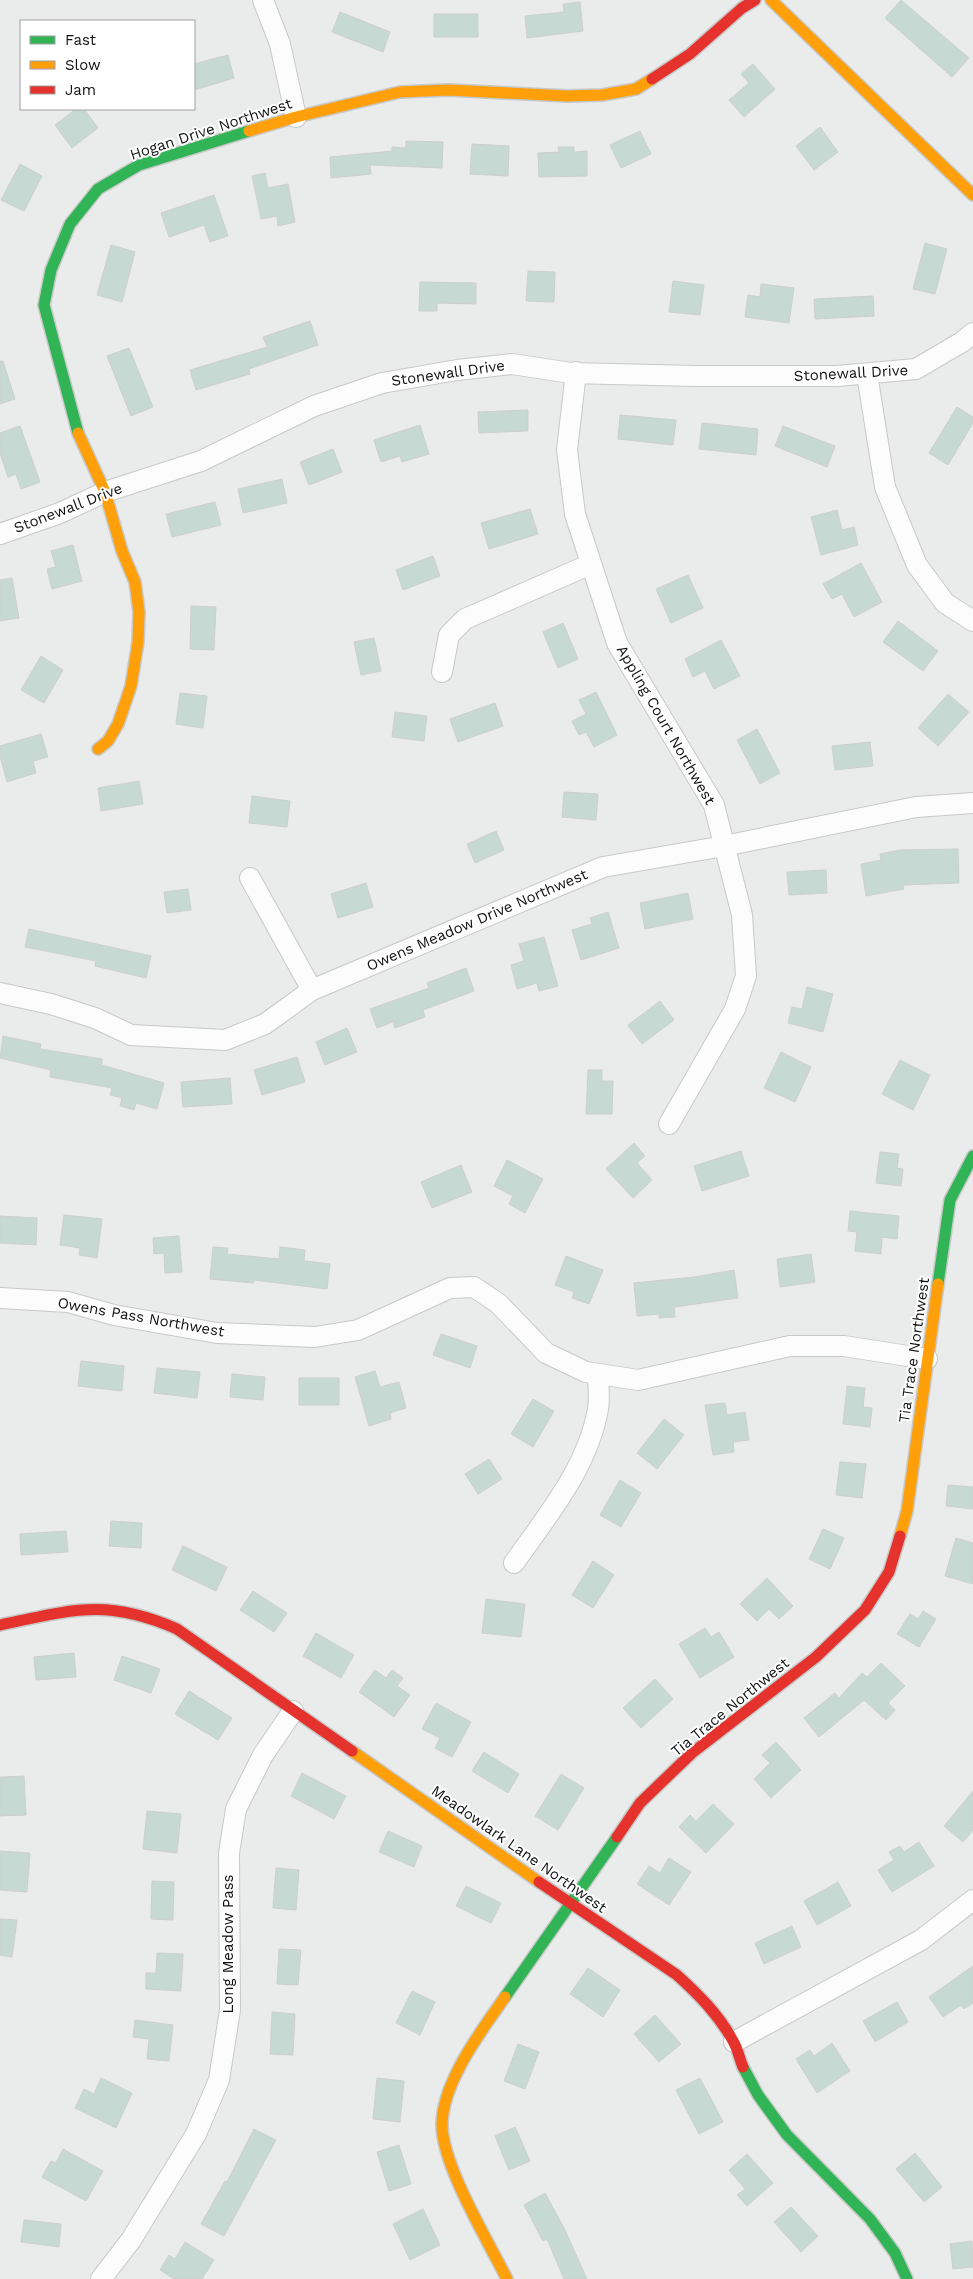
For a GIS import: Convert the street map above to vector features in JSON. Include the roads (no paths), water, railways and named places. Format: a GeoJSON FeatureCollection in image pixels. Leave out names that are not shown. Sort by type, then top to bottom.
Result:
{"type":"FeatureCollection","features":[{"type":"Feature","properties":{"kind":"street"},"geometry":{"type":"LineString","coordinates":[[263,0],[280,44],[296,117]]}},
{"type":"Feature","properties":{"kind":"street","name":"Hogan Drive Northwest"},"geometry":{"type":"LineString","coordinates":[[98,749],[108,741],[118,724],[131,686],[138,642],[139,612],[135,582],[122,552],[105,492],[77,431],[44,305],[50,270],[70,224],[98,189],[138,165],[296,117],[400,92],[448,90],[567,96],[602,95],[636,89],[690,54],[742,8],[755,0]]}},
{"type":"Feature","properties":{"kind":"street"},"geometry":{"type":"LineString","coordinates":[[771,0],[973,195]]}},
{"type":"Feature","properties":{"kind":"street","name":"Stonewall Drive"},"geometry":{"type":"LineString","coordinates":[[0,534],[60,514],[105,492],[201,461],[314,406],[382,383],[457,370],[512,364],[576,372],[695,376],[837,376],[867,374],[916,369],[962,342],[973,333]]}},
{"type":"Feature","properties":{"kind":"street","name":"Appling Court Northwest"},"geometry":{"type":"LineString","coordinates":[[576,372],[567,450],[575,514],[617,643],[714,805],[742,915],[746,976],[735,1009],[669,1124]]}},
{"type":"Feature","properties":{"kind":"street"},"geometry":{"type":"LineString","coordinates":[[867,374],[886,487],[917,565],[946,603],[973,621]]}},
{"type":"Feature","properties":{"kind":"street"},"geometry":{"type":"LineString","coordinates":[[442,672],[449,635],[464,619],[591,564]]}},
{"type":"Feature","properties":{"kind":"street","name":"Owens Meadow Drive Northwest"},"geometry":{"type":"LineString","coordinates":[[0,994],[60,1007],[95,1018],[131,1035],[225,1040],[265,1024],[312,990],[603,867],[724,846],[916,807],[973,803]]}},
{"type":"Feature","properties":{"kind":"street"},"geometry":{"type":"LineString","coordinates":[[250,878],[312,990]]}},
{"type":"Feature","properties":{"kind":"street","name":"Tia Trace Northwest"},"geometry":{"type":"LineString","coordinates":[[507,2279],[454,2173],[445,2148],[442,2124],[454,2084],[465,2058],[569,1903],[642,1802],[692,1753],[816,1657],[865,1610],[889,1572],[907,1511],[950,1200],[973,1156]]}},
{"type":"Feature","properties":{"kind":"street","name":"Owens Pass Northwest"},"geometry":{"type":"LineString","coordinates":[[0,1298],[68,1302],[114,1314],[217,1333],[315,1337],[358,1330],[450,1288],[474,1287],[499,1304],[546,1353],[586,1372],[598,1374],[638,1380],[790,1346],[844,1346],[927,1359]]}},
{"type":"Feature","properties":{"kind":"street"},"geometry":{"type":"LineString","coordinates":[[514,1563],[564,1492],[592,1438],[599,1406],[598,1374]]}},
{"type":"Feature","properties":{"kind":"street","name":"Meadowlark Lane Northwest"},"geometry":{"type":"LineString","coordinates":[[0,1625],[81,1610],[106,1608],[126,1610],[152,1618],[177,1629],[569,1903],[677,1975],[713,2010],[734,2042],[739,2059],[764,2103],[787,2135],[870,2219],[895,2253],[907,2279]]}},
{"type":"Feature","properties":{"kind":"street","name":"Long Meadow Pass"},"geometry":{"type":"LineString","coordinates":[[101,2279],[131,2240],[196,2134],[219,2080],[230,2010],[229,1854],[236,1809],[264,1756],[293,1711]]}},
{"type":"Feature","properties":{"kind":"street"},"geometry":{"type":"LineString","coordinates":[[734,2042],[921,1940],[973,1900]]}}]}
